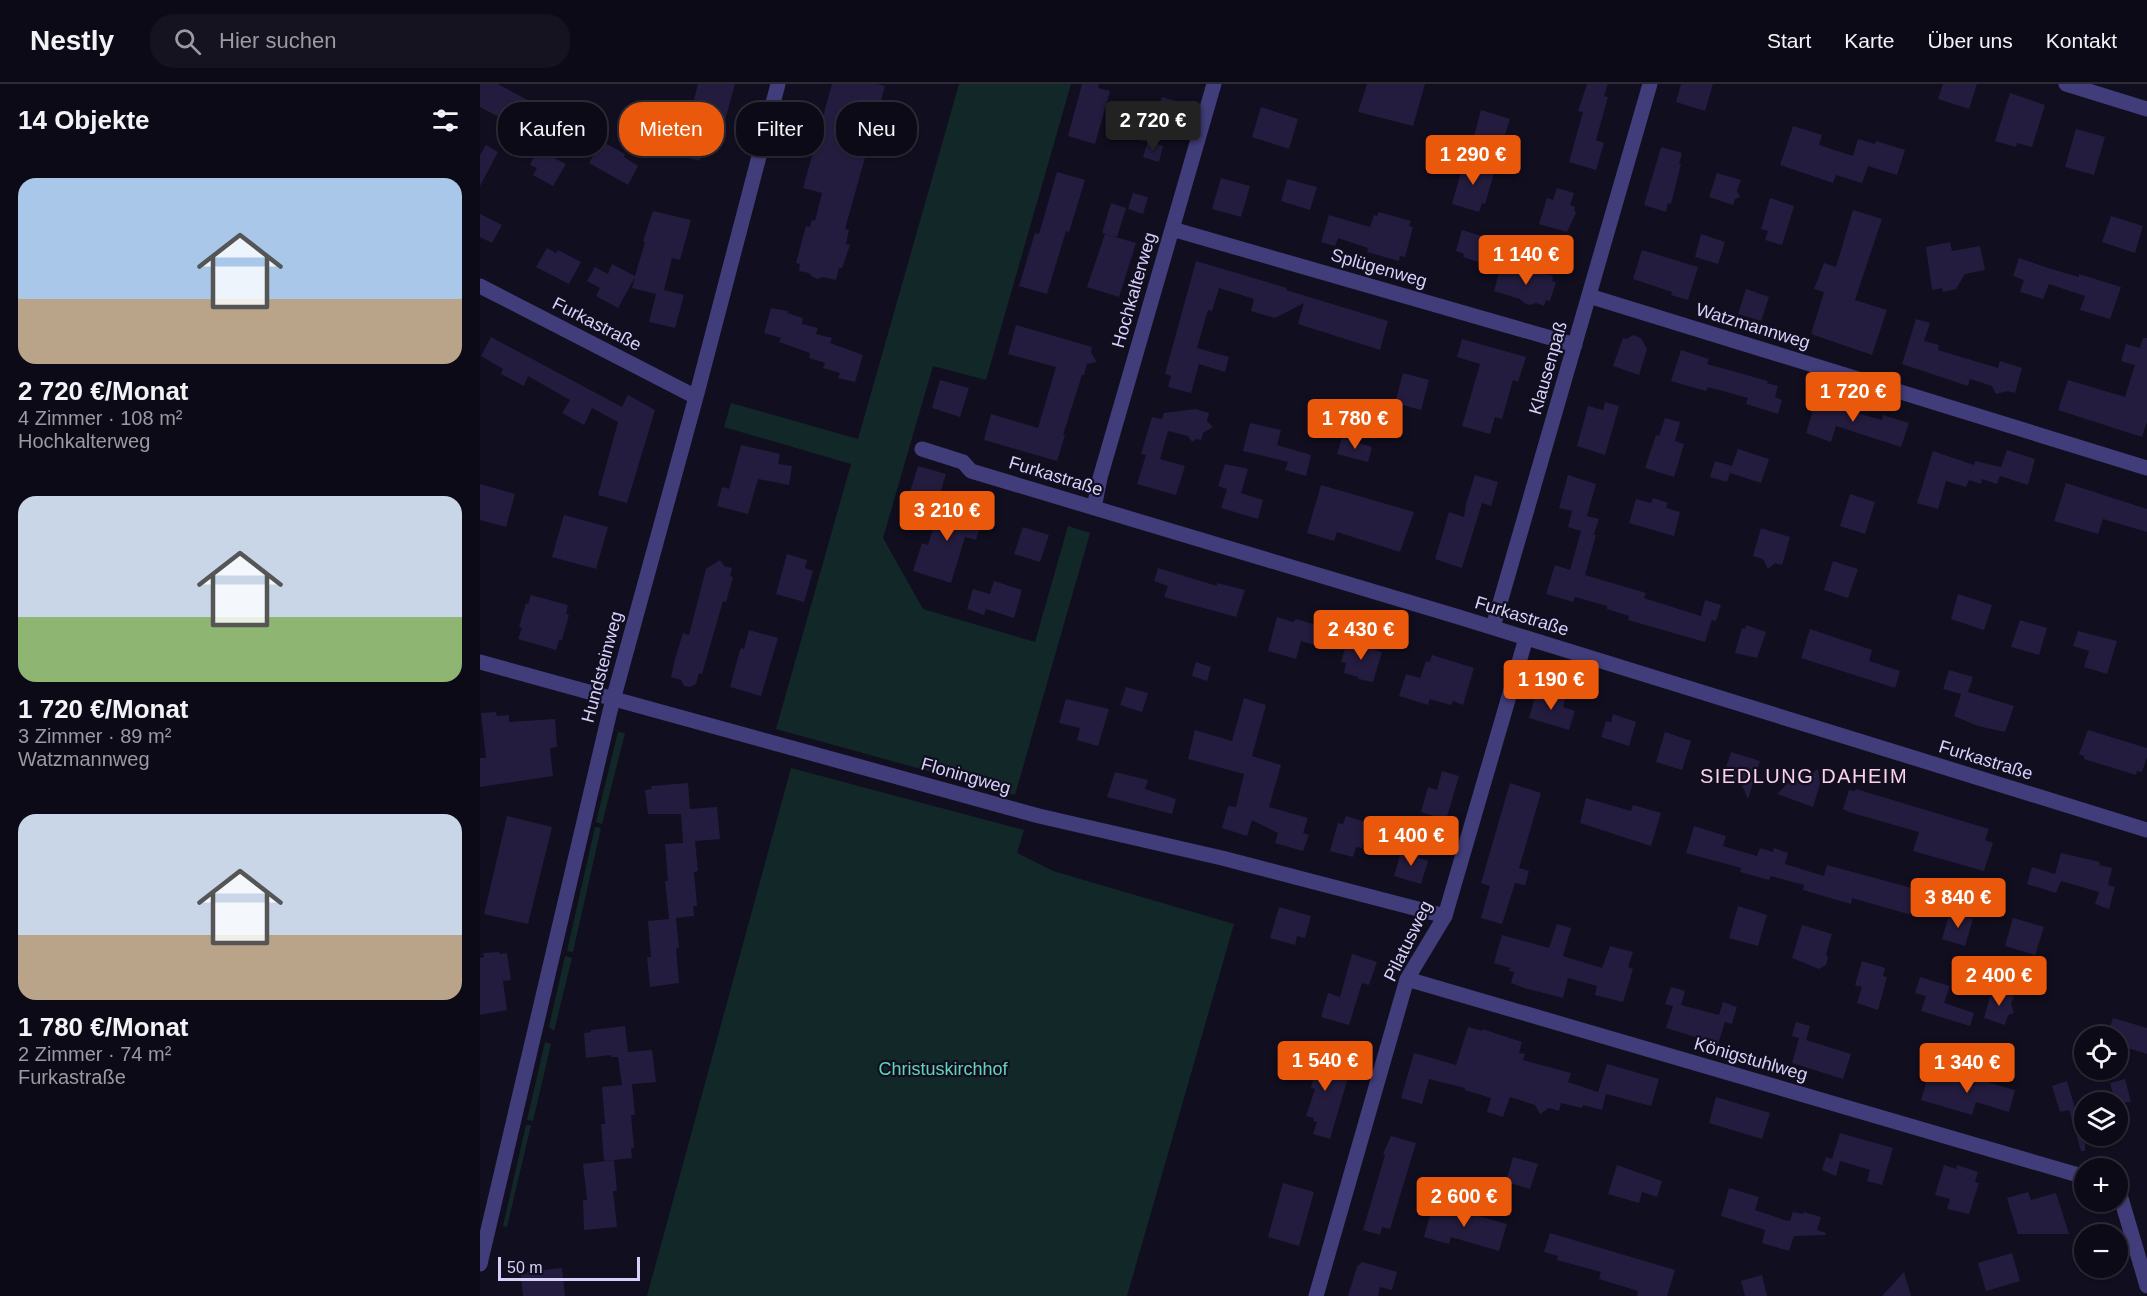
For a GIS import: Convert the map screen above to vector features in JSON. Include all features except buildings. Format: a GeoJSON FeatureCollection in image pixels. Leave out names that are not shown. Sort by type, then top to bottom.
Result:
{"type":"FeatureCollection","features":[{"type":"Feature","properties":{"kind":"street","name":"Hundsteinweg"},"geometry":{"type":"LineString","coordinates":[[480,1264],[612,700],[696,397],[778,84]]}},
{"type":"Feature","properties":{"kind":"street","name":"Hochkalterweg"},"geometry":{"type":"LineString","coordinates":[[1094,508],[1100,478],[1214,84]]}},
{"type":"Feature","properties":{"kind":"street","name":"Klausenpaß"},"geometry":{"type":"LineString","coordinates":[[1492,627],[1650,84]]}},
{"type":"Feature","properties":{"kind":"street"},"geometry":{"type":"LineString","coordinates":[[2066,84],[2147,109]]}},
{"type":"Feature","properties":{"kind":"street","name":"Splügenweg"},"geometry":{"type":"LineString","coordinates":[[1172,229],[1575,345]]}},
{"type":"Feature","properties":{"kind":"street","name":"Furkastraße"},"geometry":{"type":"LineString","coordinates":[[480,286],[696,397]]}},
{"type":"Feature","properties":{"kind":"street","name":"Watzmannweg"},"geometry":{"type":"LineString","coordinates":[[1589,296],[2147,468]]}},
{"type":"Feature","properties":{"kind":"street","name":"Furkastraße"},"geometry":{"type":"LineString","coordinates":[[922,449],[963,462],[970,471],[1492,627],[2147,830]]}},
{"type":"Feature","properties":{"kind":"street","name":"Pilatusweg"},"geometry":{"type":"LineString","coordinates":[[1316,1296],[1407,980],[1444,916],[1526,638]]}},
{"type":"Feature","properties":{"kind":"street","name":"Floningweg"},"geometry":{"type":"LineString","coordinates":[[480,662],[1039,816],[1222,858],[1444,916]]}},
{"type":"Feature","properties":{"kind":"street","name":"Königstuhlweg"},"geometry":{"type":"LineString","coordinates":[[1407,980],[2074,1174]]}},
{"type":"Feature","properties":{"kind":"street"},"geometry":{"type":"LineString","coordinates":[[2125,1212],[2147,1286]]}},
{"type":"Feature","properties":{"kind":"green space"},"geometry":{"type":"Polygon","coordinates":[[[959,84],[1071,84],[986,380],[933,366],[883,538],[923,609],[1035,642],[1068,526],[1090,533],[1015,795],[776,729],[851,464],[724,427],[731,403],[858,439],[959,84]]]}},
{"type":"Feature","properties":{"kind":"green space"},"geometry":{"type":"Polygon","coordinates":[[[618,732],[625,733],[602,824],[596,822],[618,732]]]}},
{"type":"Feature","properties":{"kind":"green space","name":"Christuskirchhof"},"geometry":{"type":"Polygon","coordinates":[[[791,768],[1024,830],[1017,853],[1053,871],[1234,924],[1127,1296],[647,1296],[791,768]]]}},
{"type":"Feature","properties":{"kind":"green space"},"geometry":{"type":"Polygon","coordinates":[[[595,827],[601,828],[573,952],[567,951],[595,827]]]}},
{"type":"Feature","properties":{"kind":"green space"},"geometry":{"type":"Polygon","coordinates":[[[565,956],[572,958],[554,1031],[549,1027],[565,956]]]}},
{"type":"Feature","properties":{"kind":"green space"},"geometry":{"type":"Polygon","coordinates":[[[545,1042],[551,1044],[533,1121],[527,1120],[545,1042]]]}},
{"type":"Feature","properties":{"kind":"green space"},"geometry":{"type":"Polygon","coordinates":[[[526,1125],[531,1125],[507,1227],[503,1226],[526,1125]]]}},
{"type":"Feature","properties":{"kind":"district","name":"SIEDLUNG DAHEIM"},"geometry":{"type":"Point","coordinates":[1804,776]}}]}
